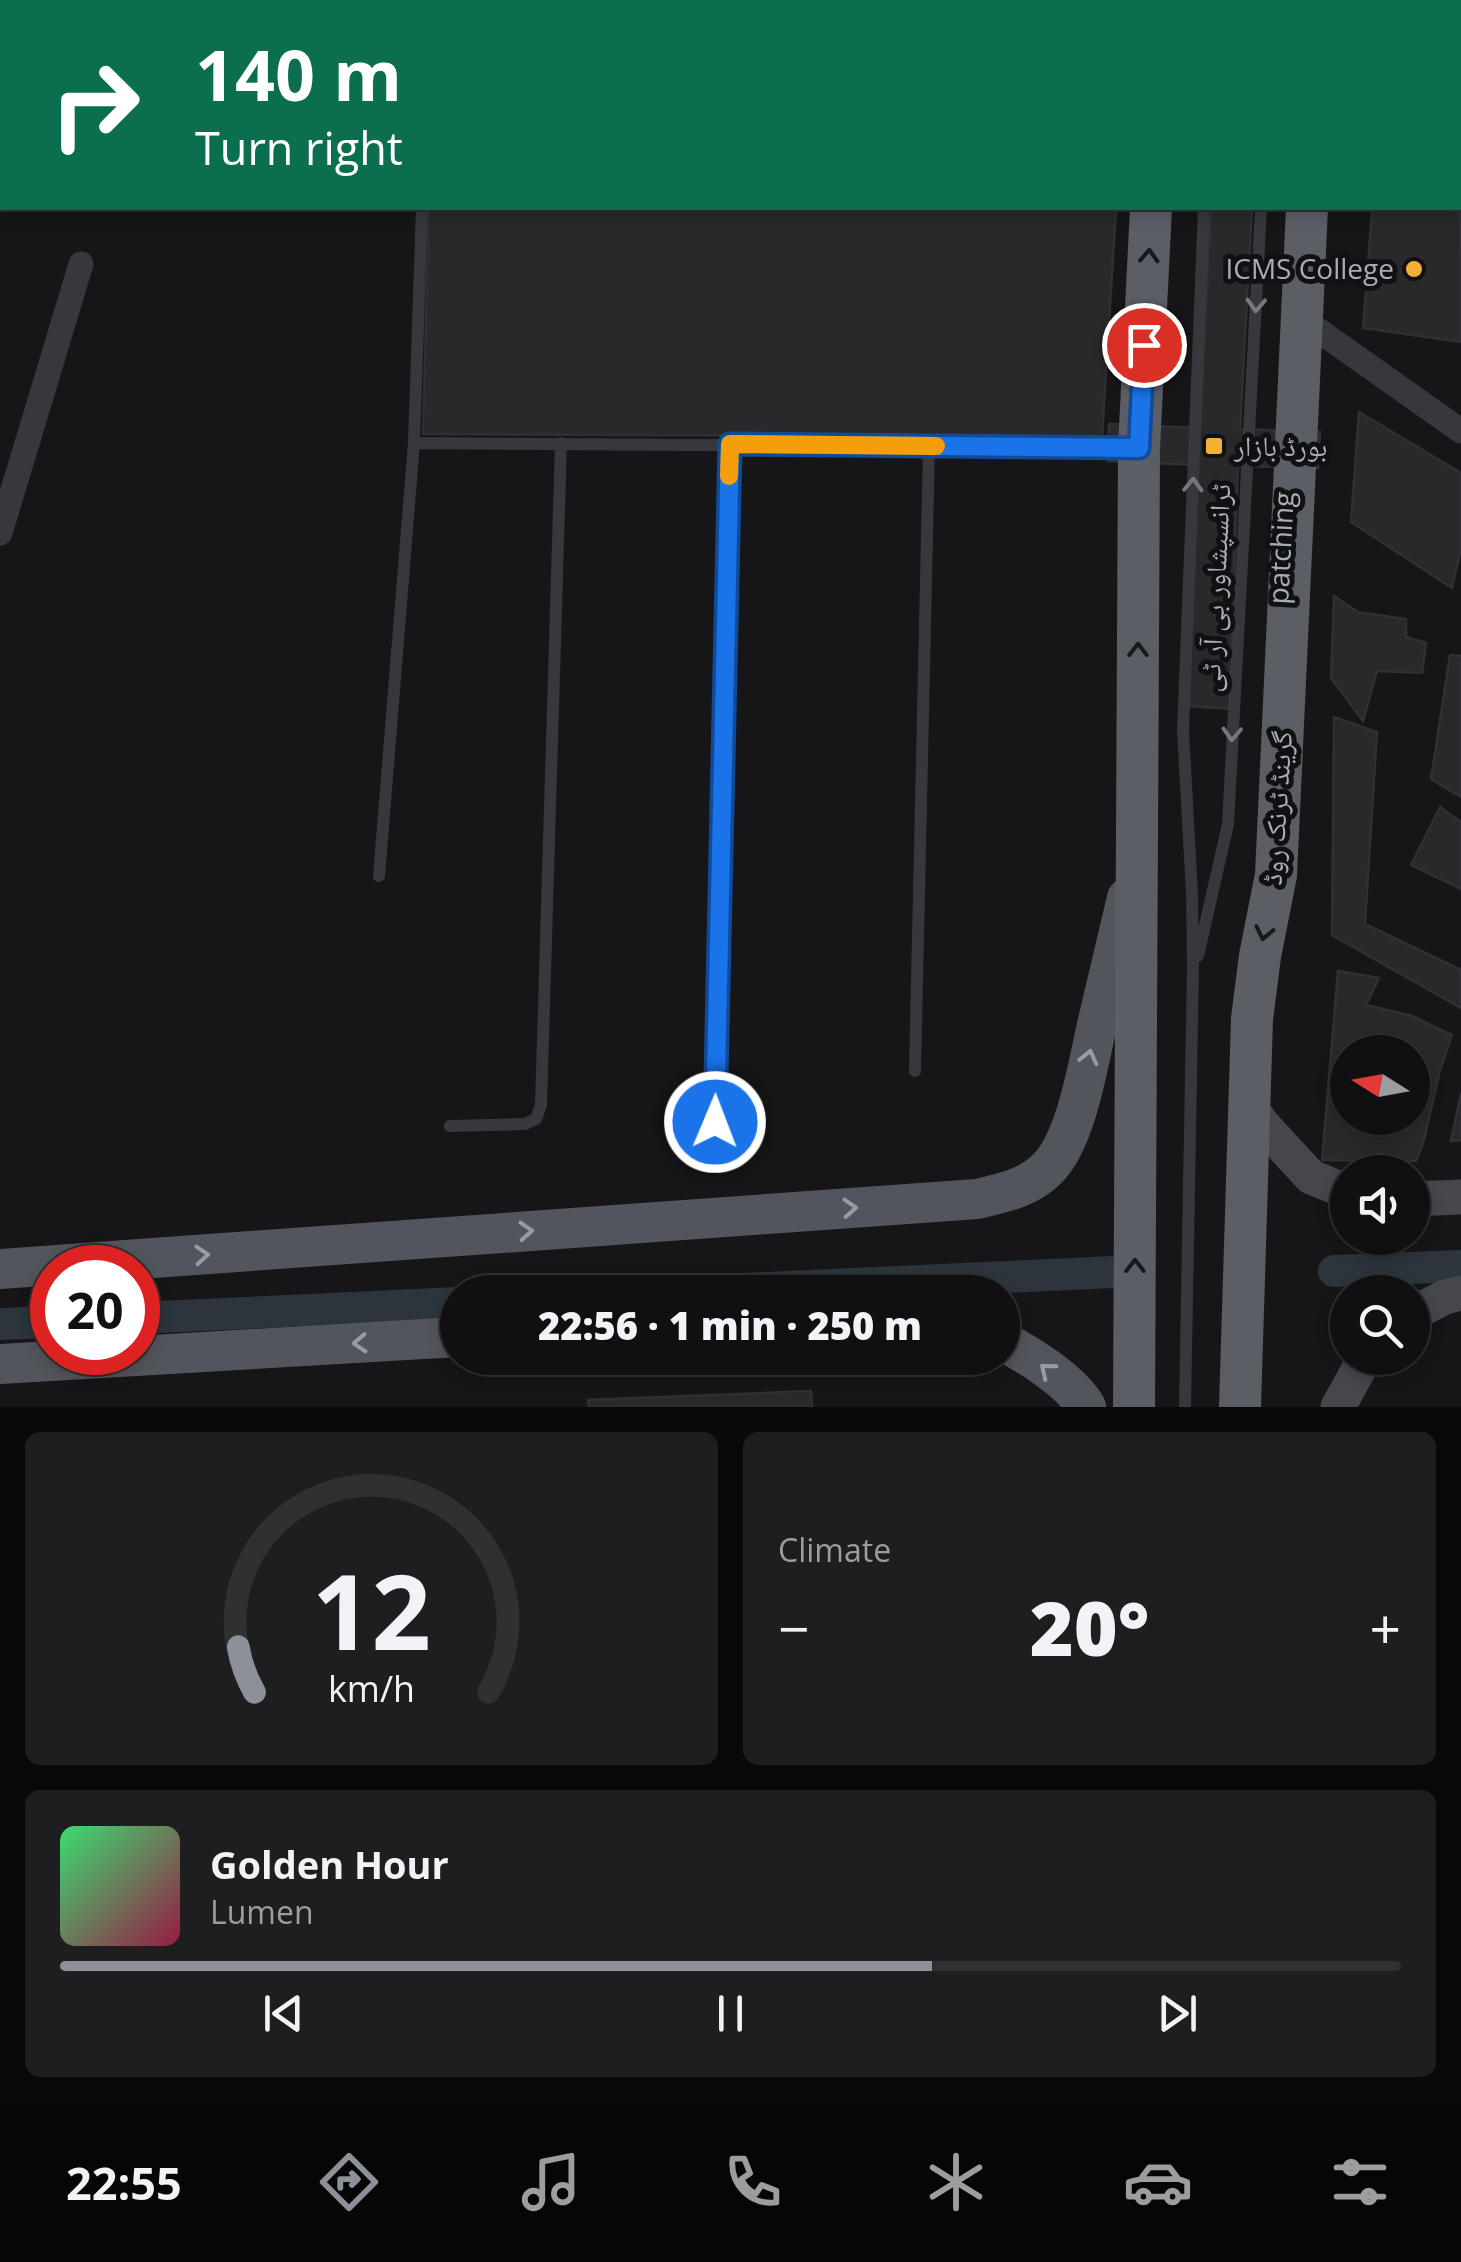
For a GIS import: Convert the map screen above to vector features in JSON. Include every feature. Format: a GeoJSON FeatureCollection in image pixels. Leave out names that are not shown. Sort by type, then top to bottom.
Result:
{"type":"FeatureCollection","features":[{"type":"Feature","properties":{"kind":"highway"},"geometry":{"type":"LineString","coordinates":[[1134,1407],[1139,448],[1152,210]]}},
{"type":"Feature","properties":{"kind":"highway","name":"گرینڈ ٹرنک روڈ"},"geometry":{"type":"LineString","coordinates":[[1240,1407],[1247,1194],[1265,1126],[1252,1019],[1276,876],[1312,230]]}},
{"type":"Feature","properties":{"kind":"main road"},"geometry":{"type":"LineString","coordinates":[[0,1269],[978,1199],[1006,1192],[1029,1183],[1049,1167],[1067,1138],[1138,853]]}},
{"type":"Feature","properties":{"kind":"main road"},"geometry":{"type":"LineString","coordinates":[[1265,1126],[1311,1176],[1330,1184]]}},
{"type":"Feature","properties":{"kind":"main road"},"geometry":{"type":"LineString","coordinates":[[1430,1198],[1461,1197]]}},
{"type":"Feature","properties":{"kind":"main road"},"geometry":{"type":"LineString","coordinates":[[1430,1305],[1461,1293]]}},
{"type":"Feature","properties":{"kind":"main road"},"geometry":{"type":"LineString","coordinates":[[0,1364],[440,1338]]}},
{"type":"Feature","properties":{"kind":"main road"},"geometry":{"type":"LineString","coordinates":[[1020,1350],[1063,1383],[1086,1407]]}},
{"type":"Feature","properties":{"kind":"main road"},"geometry":{"type":"LineString","coordinates":[[1338,1407],[1355,1375]]}},
{"type":"Feature","properties":{"kind":"street"},"geometry":{"type":"LineString","coordinates":[[0,533],[81,264]]}},
{"type":"Feature","properties":{"kind":"street"},"geometry":{"type":"LineString","coordinates":[[1318,330],[1461,431]]}},
{"type":"Feature","properties":{"kind":"lane"},"geometry":{"type":"LineString","coordinates":[[379,876],[414,442],[422,210]]}},
{"type":"Feature","properties":{"kind":"lane","name":"ٹرانسپشاور بی آر ٹی"},"geometry":{"type":"LineString","coordinates":[[1185,1407],[1193,967],[1183,730],[1204,210]]}},
{"type":"Feature","properties":{"kind":"lane","name":"ٹرانسپشاور بی آر ٹی"},"geometry":{"type":"LineString","coordinates":[[1193,967],[1201,948],[1228,824],[1261,210]]}},
{"type":"Feature","properties":{"kind":"lane"},"geometry":{"type":"LineString","coordinates":[[414,442],[1139,448]]}},
{"type":"Feature","properties":{"kind":"lane"},"geometry":{"type":"LineString","coordinates":[[450,1126],[525,1124],[536,1119],[541,1106],[561,444]]}},
{"type":"Feature","properties":{"kind":"lane"},"geometry":{"type":"LineString","coordinates":[[714,1162],[730,444]]}},
{"type":"Feature","properties":{"kind":"lane"},"geometry":{"type":"LineString","coordinates":[[915,1071],[928,446]]}},
{"type":"Feature","properties":{"kind":"lane","name":"patching"},"geometry":{"type":"LineString","coordinates":[[1287,874],[1303,602]]}},
{"type":"Feature","properties":{"kind":"building"},"geometry":{"type":"Polygon","coordinates":[[[429,210],[1116,210],[1102,437],[423,434],[429,210]]]}},
{"type":"Feature","properties":{"kind":"building","name":"بورڈ بازار"},"geometry":{"type":"Polygon","coordinates":[[[1211,210],[1252,210],[1240,429],[1320,432],[1318,468],[1238,466],[1229,709],[1188,706],[1198,465],[1108,461],[1109,424],[1200,428],[1211,210]]]}},
{"type":"Feature","properties":{"kind":"building","name":"ICMS College"},"geometry":{"type":"Polygon","coordinates":[[[1460,210],[1461,342],[1363,328],[1372,211],[1460,210]]]}},
{"type":"Feature","properties":{"kind":"building"},"geometry":{"type":"Polygon","coordinates":[[[1359,412],[1461,473],[1461,547],[1452,588],[1351,522],[1359,412]]]}},
{"type":"Feature","properties":{"kind":"building"},"geometry":{"type":"Polygon","coordinates":[[[1334,596],[1358,612],[1406,619],[1406,637],[1426,643],[1422,673],[1377,671],[1363,721],[1331,678],[1334,596]]]}},
{"type":"Feature","properties":{"kind":"building"},"geometry":{"type":"Polygon","coordinates":[[[1450,655],[1461,656],[1461,797],[1431,779],[1450,655]]]}},
{"type":"Feature","properties":{"kind":"building"},"geometry":{"type":"Polygon","coordinates":[[[1334,717],[1377,732],[1365,924],[1461,970],[1461,1008],[1332,935],[1334,717]]]}},
{"type":"Feature","properties":{"kind":"building"},"geometry":{"type":"Polygon","coordinates":[[[1440,807],[1461,822],[1461,889],[1411,865],[1440,807]]]}},
{"type":"Feature","properties":{"kind":"building"},"geometry":{"type":"Polygon","coordinates":[[[1338,971],[1379,978],[1366,1005],[1412,1016],[1452,1035],[1430,1114],[1430,1035],[1333,1035],[1338,971]]]}},
{"type":"Feature","properties":{"kind":"building"},"geometry":{"type":"Polygon","coordinates":[[[1330,1066],[1330,1135],[1425,1135],[1418,1155],[1330,1155],[1330,1160],[1322,1160],[1330,1066]]]}},
{"type":"Feature","properties":{"kind":"building"},"geometry":{"type":"Polygon","coordinates":[[[1461,1093],[1461,1140],[1451,1141],[1461,1093]]]}},
{"type":"Feature","properties":{"kind":"building"},"geometry":{"type":"Polygon","coordinates":[[[811,1391],[812,1407],[589,1407],[588,1400],[811,1391]]]}},
{"type":"Feature","properties":{"kind":"waterway"},"geometry":{"type":"LineString","coordinates":[[1334,1271],[1461,1266]]}},
{"type":"Feature","properties":{"kind":"waterway"},"geometry":{"type":"LineString","coordinates":[[1020,1276],[1114,1272]]}},
{"type":"Feature","properties":{"kind":"waterway"},"geometry":{"type":"LineString","coordinates":[[160,1317],[440,1304]]}},
{"type":"Feature","properties":{"kind":"waterway"},"geometry":{"type":"LineString","coordinates":[[0,1324],[30,1323]]}},
{"type":"Feature","properties":{"kind":"slow traffic"},"geometry":{"type":"LineString","coordinates":[[729,476],[730,444],[936,446]]}},
{"type":"Feature","properties":{"kind":"place","name":"ICMS College"},"geometry":{"type":"Point","coordinates":[1414,269]}},
{"type":"Feature","properties":{"kind":"place","name":"بورڈ بازار"},"geometry":{"type":"Point","coordinates":[1214,446]}},
{"type":"Feature","properties":{"kind":"route"},"geometry":{"type":"LineString","coordinates":[[715,1122],[730,444],[1139,448],[1144,345]]}}]}
